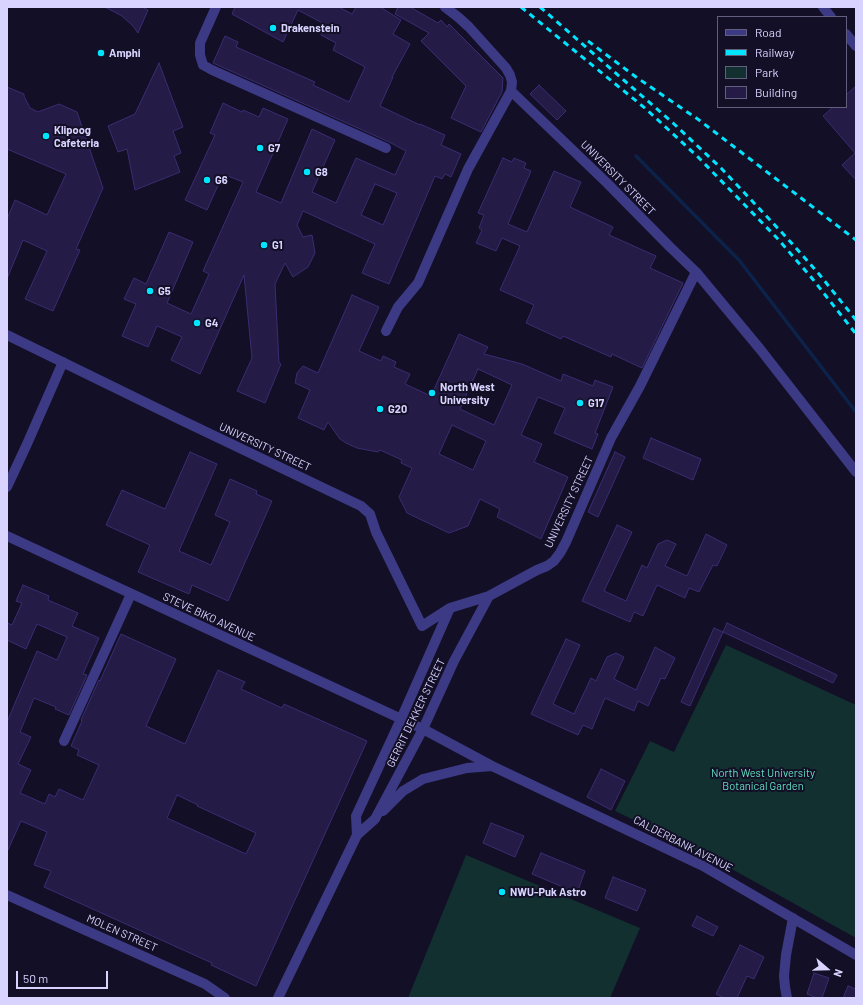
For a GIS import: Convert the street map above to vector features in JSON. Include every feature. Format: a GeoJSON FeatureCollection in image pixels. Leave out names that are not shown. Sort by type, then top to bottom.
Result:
{"type":"FeatureCollection","features":[{"type":"Feature","properties":{"kind":"street"},"geometry":{"type":"LineString","coordinates":[[216,7],[200,43],[200,56],[203,65],[386,148]]}},
{"type":"Feature","properties":{"kind":"street"},"geometry":{"type":"LineString","coordinates":[[386,331],[398,307],[418,283],[468,169],[511,91],[512,82],[506,68],[469,27],[445,7]]}},
{"type":"Feature","properties":{"kind":"street"},"geometry":{"type":"LineString","coordinates":[[823,7],[830,16]]}},
{"type":"Feature","properties":{"kind":"street"},"geometry":{"type":"LineString","coordinates":[[847,35],[856,46]]}},
{"type":"Feature","properties":{"kind":"street","name":"UNIVERSITY STREET"},"geometry":{"type":"LineString","coordinates":[[7,335],[361,506],[370,514],[376,532],[422,626],[450,608],[489,596],[547,566],[554,561],[560,552],[566,542],[611,438],[640,386],[696,272],[607,183],[511,91]]}},
{"type":"Feature","properties":{"kind":"street"},"geometry":{"type":"LineString","coordinates":[[696,272],[760,349],[856,472]]}},
{"type":"Feature","properties":{"kind":"street"},"geometry":{"type":"LineString","coordinates":[[7,487],[63,362]]}},
{"type":"Feature","properties":{"kind":"street","name":"STEVE BIKO AVENUE"},"geometry":{"type":"LineString","coordinates":[[7,536],[401,719]]}},
{"type":"Feature","properties":{"kind":"street"},"geometry":{"type":"LineString","coordinates":[[64,741],[131,594]]}},
{"type":"Feature","properties":{"kind":"street","name":"GERRIT DEKKER STREET"},"geometry":{"type":"LineString","coordinates":[[278,998],[357,835],[375,819],[423,729],[454,661],[489,596]]}},
{"type":"Feature","properties":{"kind":"street","name":"GERRIT DEKKER STREET"},"geometry":{"type":"LineString","coordinates":[[357,835],[356,816],[450,608]]}},
{"type":"Feature","properties":{"kind":"street","name":"CALDERBANK AVENUE"},"geometry":{"type":"LineString","coordinates":[[401,719],[423,729],[492,766],[703,866],[856,955]]}},
{"type":"Feature","properties":{"kind":"street","name":"CALDERBANK AVENUE"},"geometry":{"type":"LineString","coordinates":[[375,819],[403,791],[423,779],[467,768],[492,766]]}},
{"type":"Feature","properties":{"kind":"street","name":"MOLEN STREET"},"geometry":{"type":"LineString","coordinates":[[7,895],[205,984],[225,998]]}},
{"type":"Feature","properties":{"kind":"street"},"geometry":{"type":"LineString","coordinates":[[787,998],[784,976],[786,955],[794,918]]}},
{"type":"Feature","properties":{"kind":"green space","name":"North West University Botanical Garden"},"geometry":{"type":"Polygon","coordinates":[[[726,645],[856,705],[856,938],[712,858],[615,811],[650,741],[674,752],[726,645]]]}},
{"type":"Feature","properties":{"kind":"green space","name":"NWU-Puk Astro"},"geometry":{"type":"Polygon","coordinates":[[[466,855],[640,928],[610,998],[408,998],[466,855]]]}},
{"type":"Feature","properties":{"kind":"building"},"geometry":{"type":"Polygon","coordinates":[[[105,7],[142,7],[148,10],[138,33],[122,16],[105,7]]]}},
{"type":"Feature","properties":{"kind":"building"},"geometry":{"type":"Polygon","coordinates":[[[235,7],[339,7],[352,14],[356,7],[380,7],[401,20],[393,34],[410,44],[392,77],[380,106],[445,135],[441,145],[461,154],[451,177],[445,174],[442,179],[435,176],[389,284],[362,273],[375,244],[303,211],[297,225],[303,237],[312,235],[315,253],[308,267],[293,277],[285,263],[275,284],[279,363],[281,364],[265,403],[237,391],[252,358],[244,275],[200,374],[171,360],[182,337],[157,326],[148,347],[122,336],[136,304],[124,299],[134,278],[146,284],[169,232],[193,242],[167,303],[191,314],[209,274],[203,271],[243,182],[223,174],[207,210],[185,200],[215,135],[210,133],[223,103],[242,112],[243,110],[259,117],[263,108],[288,119],[256,192],[281,203],[312,129],[335,140],[312,192],[336,203],[356,158],[395,175],[406,151],[213,63],[225,36],[238,42],[236,47],[315,82],[313,85],[349,102],[365,67],[333,50],[336,43],[321,35],[326,25],[298,10],[283,42],[232,14],[235,7]],[[375,184],[361,215],[383,225],[397,193],[375,184]]]}},
{"type":"Feature","properties":{"kind":"building"},"geometry":{"type":"Polygon","coordinates":[[[398,7],[410,7],[438,23],[441,20],[447,27],[449,24],[503,78],[502,92],[481,132],[451,118],[466,86],[421,41],[429,33],[395,14],[398,7]]]}},
{"type":"Feature","properties":{"kind":"building"},"geometry":{"type":"Polygon","coordinates":[[[159,63],[183,127],[173,131],[181,153],[174,156],[180,172],[135,190],[127,149],[118,152],[108,126],[135,114],[159,63]]]}},
{"type":"Feature","properties":{"kind":"building"},"geometry":{"type":"Polygon","coordinates":[[[539,85],[566,111],[557,120],[530,94],[539,85]]]}},
{"type":"Feature","properties":{"kind":"building"},"geometry":{"type":"Polygon","coordinates":[[[856,86],[856,180],[842,165],[855,153],[823,116],[832,108],[847,108],[847,94],[856,86]]]}},
{"type":"Feature","properties":{"kind":"building"},"geometry":{"type":"Polygon","coordinates":[[[7,87],[24,94],[30,108],[38,112],[59,104],[77,112],[103,188],[76,249],[80,250],[53,311],[25,299],[47,251],[23,240],[7,279],[7,219],[15,200],[47,215],[66,174],[7,149],[7,87]]]}},
{"type":"Feature","properties":{"kind":"building"},"geometry":{"type":"Polygon","coordinates":[[[503,158],[512,162],[514,158],[526,163],[524,168],[531,171],[508,224],[527,232],[554,171],[581,182],[570,207],[613,227],[609,235],[656,256],[650,268],[683,283],[642,368],[612,354],[611,357],[563,336],[561,339],[526,323],[534,305],[500,290],[520,246],[502,238],[496,251],[476,243],[482,230],[479,228],[484,215],[478,213],[503,158]]]}},
{"type":"Feature","properties":{"kind":"building"},"geometry":{"type":"Polygon","coordinates":[[[352,295],[379,307],[359,351],[381,361],[383,356],[396,362],[394,367],[410,374],[405,384],[431,396],[459,334],[488,347],[484,354],[522,364],[561,381],[563,374],[593,386],[595,380],[613,387],[595,433],[598,434],[592,449],[554,433],[565,408],[538,397],[521,435],[542,444],[534,462],[568,477],[541,539],[497,517],[500,509],[480,499],[468,526],[449,533],[407,513],[399,497],[412,468],[401,463],[402,460],[380,450],[378,452],[357,448],[346,443],[340,439],[328,422],[324,430],[298,418],[310,390],[295,383],[297,373],[303,366],[318,373],[352,295]],[[478,369],[460,409],[494,425],[512,385],[478,369]],[[452,425],[439,454],[473,470],[486,441],[452,425]]]}},
{"type":"Feature","properties":{"kind":"building"},"geometry":{"type":"Polygon","coordinates":[[[651,438],[701,459],[693,480],[643,458],[651,438]]]}},
{"type":"Feature","properties":{"kind":"building"},"geometry":{"type":"Polygon","coordinates":[[[190,452],[217,464],[179,551],[211,565],[230,522],[215,515],[230,479],[257,491],[256,494],[272,501],[228,601],[192,585],[189,594],[138,572],[150,545],[106,525],[122,490],[165,509],[190,452]]]}},
{"type":"Feature","properties":{"kind":"building"},"geometry":{"type":"Polygon","coordinates":[[[615,452],[625,457],[598,517],[588,512],[615,452]]]}},
{"type":"Feature","properties":{"kind":"building"},"geometry":{"type":"Polygon","coordinates":[[[617,525],[632,532],[604,591],[626,601],[642,565],[647,568],[658,544],[667,540],[676,544],[665,566],[687,576],[706,534],[727,545],[717,566],[713,565],[699,592],[689,588],[685,598],[657,585],[643,616],[634,612],[630,622],[582,601],[617,525]]]}},
{"type":"Feature","properties":{"kind":"building"},"geometry":{"type":"Polygon","coordinates":[[[23,585],[49,596],[48,600],[78,613],[72,626],[99,638],[83,674],[87,675],[69,715],[55,709],[56,707],[34,698],[20,732],[31,737],[18,764],[31,770],[20,793],[45,804],[49,794],[55,797],[59,789],[83,800],[99,765],[77,755],[79,750],[71,746],[82,721],[81,720],[121,634],[176,659],[146,726],[185,744],[218,670],[245,682],[241,689],[282,708],[284,704],[367,741],[256,986],[211,965],[212,963],[44,887],[51,871],[34,865],[47,832],[21,821],[7,852],[7,722],[37,651],[57,660],[67,637],[37,624],[26,649],[7,640],[7,623],[12,625],[22,603],[16,601],[23,585]],[[177,795],[167,818],[246,854],[256,833],[197,806],[198,805],[177,795]]]}},
{"type":"Feature","properties":{"kind":"building"},"geometry":{"type":"Polygon","coordinates":[[[727,623],[837,675],[833,683],[723,632],[727,623]]]}},
{"type":"Feature","properties":{"kind":"building"},"geometry":{"type":"Polygon","coordinates":[[[714,628],[723,632],[690,706],[681,702],[714,628]]]}},
{"type":"Feature","properties":{"kind":"building"},"geometry":{"type":"Polygon","coordinates":[[[566,639],[580,645],[553,704],[574,714],[591,678],[596,681],[607,657],[616,653],[624,657],[614,679],[636,690],[655,647],[675,658],[665,679],[661,678],[648,706],[638,701],[634,711],[605,698],[592,729],[583,725],[578,735],[531,714],[566,639]]]}},
{"type":"Feature","properties":{"kind":"building"},"geometry":{"type":"Polygon","coordinates":[[[601,769],[625,781],[611,810],[587,797],[601,769]]]}},
{"type":"Feature","properties":{"kind":"building"},"geometry":{"type":"Polygon","coordinates":[[[491,823],[524,836],[515,857],[483,843],[491,823]]]}},
{"type":"Feature","properties":{"kind":"building"},"geometry":{"type":"Polygon","coordinates":[[[541,853],[585,871],[577,893],[532,874],[541,853]]]}},
{"type":"Feature","properties":{"kind":"building"},"geometry":{"type":"Polygon","coordinates":[[[613,877],[646,890],[637,911],[605,898],[613,877]]]}},
{"type":"Feature","properties":{"kind":"building"},"geometry":{"type":"Polygon","coordinates":[[[697,916],[718,927],[713,936],[692,926],[697,916]]]}},
{"type":"Feature","properties":{"kind":"building"},"geometry":{"type":"Polygon","coordinates":[[[740,945],[764,957],[754,979],[747,976],[737,998],[724,998],[716,994],[740,945]]]}},
{"type":"Feature","properties":{"kind":"building"},"geometry":{"type":"Polygon","coordinates":[[[814,973],[829,978],[822,998],[817,998],[807,994],[814,973]]]}},
{"type":"Feature","properties":{"kind":"building"},"geometry":{"type":"Polygon","coordinates":[[[848,986],[856,989],[856,998],[843,998],[848,986]]]}},
{"type":"Feature","properties":{"kind":"waterway"},"geometry":{"type":"LineString","coordinates":[[636,156],[739,260],[856,412]]}},
{"type":"Feature","properties":{"kind":"railway"},"geometry":{"type":"LineString","coordinates":[[521,7],[646,109],[698,157],[777,238],[811,277],[856,334]]}},
{"type":"Feature","properties":{"kind":"railway"},"geometry":{"type":"LineString","coordinates":[[540,7],[673,123],[721,168],[819,274],[856,320]]}},
{"type":"Feature","properties":{"kind":"railway"},"geometry":{"type":"LineString","coordinates":[[588,41],[636,77],[699,120],[856,240]]}},
{"type":"Feature","properties":{"kind":"place","name":"Drakenstein"},"geometry":{"type":"Point","coordinates":[273,28]}},
{"type":"Feature","properties":{"kind":"place","name":"Amphi"},"geometry":{"type":"Point","coordinates":[101,53]}},
{"type":"Feature","properties":{"kind":"place","name":"Klipoog Cafeteria"},"geometry":{"type":"Point","coordinates":[46,136]}},
{"type":"Feature","properties":{"kind":"place","name":"G7"},"geometry":{"type":"Point","coordinates":[260,148]}},
{"type":"Feature","properties":{"kind":"place","name":"G8"},"geometry":{"type":"Point","coordinates":[307,172]}},
{"type":"Feature","properties":{"kind":"place","name":"G6"},"geometry":{"type":"Point","coordinates":[207,180]}},
{"type":"Feature","properties":{"kind":"place","name":"G1"},"geometry":{"type":"Point","coordinates":[264,245]}},
{"type":"Feature","properties":{"kind":"place","name":"G5"},"geometry":{"type":"Point","coordinates":[150,291]}},
{"type":"Feature","properties":{"kind":"place","name":"G4"},"geometry":{"type":"Point","coordinates":[197,323]}},
{"type":"Feature","properties":{"kind":"place","name":"North West University"},"geometry":{"type":"Point","coordinates":[432,393]}},
{"type":"Feature","properties":{"kind":"place","name":"G17"},"geometry":{"type":"Point","coordinates":[580,403]}},
{"type":"Feature","properties":{"kind":"place","name":"G20"},"geometry":{"type":"Point","coordinates":[380,409]}},
{"type":"Feature","properties":{"kind":"place","name":"NWU-Puk Astro"},"geometry":{"type":"Point","coordinates":[502,892]}}]}
